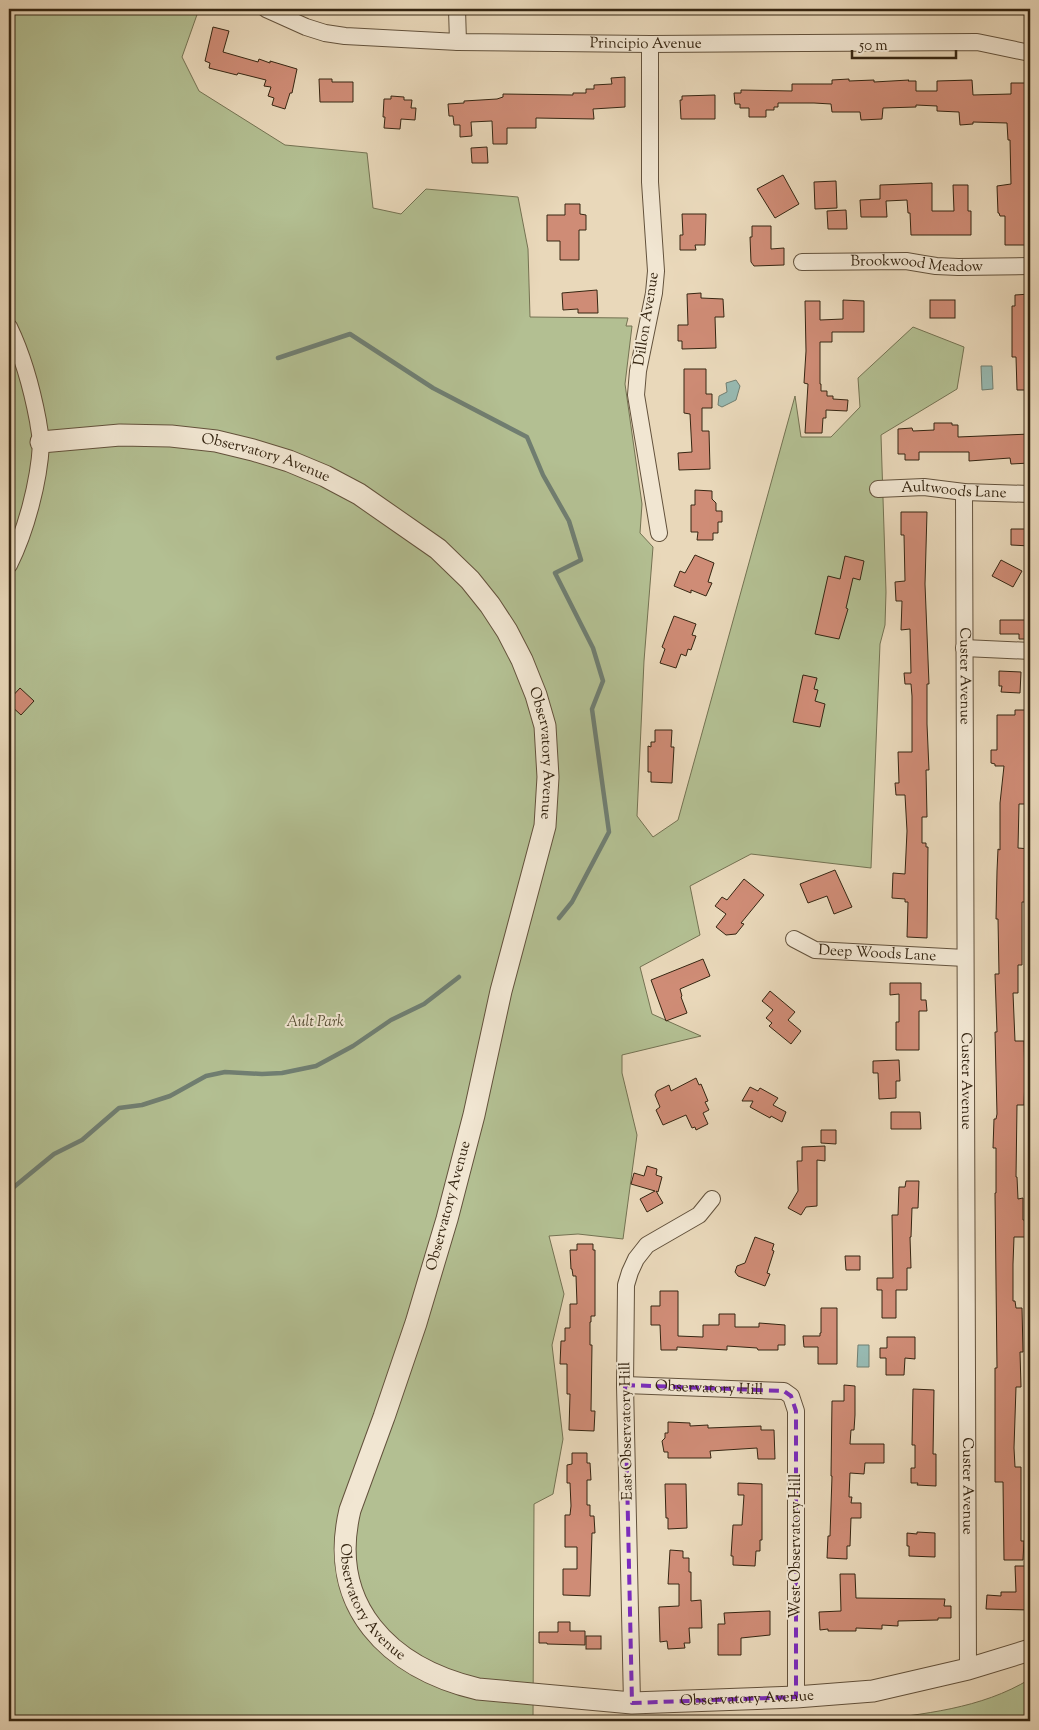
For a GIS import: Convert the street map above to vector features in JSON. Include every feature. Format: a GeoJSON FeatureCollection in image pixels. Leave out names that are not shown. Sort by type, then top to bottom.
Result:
{"type":"FeatureCollection","features":[{"type":"Feature","properties":{"kind":"street","name":"Principio Avenue"},"geometry":{"type":"LineString","coordinates":[[266,9],[306,27],[325,33],[345,36],[458,42],[650,44],[977,42],[1030,53]]}},
{"type":"Feature","properties":{"kind":"street"},"geometry":{"type":"LineString","coordinates":[[457,9],[458,42]]}},
{"type":"Feature","properties":{"kind":"street","name":"Dillon Avenue"},"geometry":{"type":"LineString","coordinates":[[650,44],[650,182],[656,271],[654,292],[638,371],[636,395],[659,533]]}},
{"type":"Feature","properties":{"kind":"street","name":"Brookwood Meadow"},"geometry":{"type":"LineString","coordinates":[[802,262],[906,262],[958,267],[1030,266]]}},
{"type":"Feature","properties":{"kind":"street"},"geometry":{"type":"LineString","coordinates":[[9,327],[31,387],[41,442],[37,475],[30,507],[9,565]]}},
{"type":"Feature","properties":{"kind":"street","name":"Observatory Avenue"},"geometry":{"type":"LineString","coordinates":[[41,442],[120,435],[180,437],[253,450],[290,461],[325,476],[358,494],[438,548],[448,557],[490,605],[507,631],[522,660],[536,695],[544,726],[548,777],[545,826],[501,992],[474,1115],[447,1219],[410,1342],[350,1510],[345,1542],[345,1562],[349,1582],[361,1613],[377,1633],[417,1666],[440,1678],[478,1689],[632,1703],[796,1697],[873,1691],[968,1669],[1030,1650]]}},
{"type":"Feature","properties":{"kind":"street","name":"Aultwoods Lane"},"geometry":{"type":"LineString","coordinates":[[878,489],[924,488],[964,492],[1030,494]]}},
{"type":"Feature","properties":{"kind":"street","name":"Custer Avenue"},"geometry":{"type":"LineString","coordinates":[[964,492],[968,1669]]}},
{"type":"Feature","properties":{"kind":"street"},"geometry":{"type":"LineString","coordinates":[[964,648],[1030,651]]}},
{"type":"Feature","properties":{"kind":"street","name":"Deep Woods Lane"},"geometry":{"type":"LineString","coordinates":[[794,939],[815,950],[965,958]]}},
{"type":"Feature","properties":{"kind":"street","name":"East Observatory Hill"},"geometry":{"type":"LineString","coordinates":[[632,1703],[625,1385],[626,1285],[636,1259],[647,1245],[699,1215],[712,1199]]}},
{"type":"Feature","properties":{"kind":"street","name":"Observatory Hill"},"geometry":{"type":"LineString","coordinates":[[625,1385],[784,1391],[791,1396]]}},
{"type":"Feature","properties":{"kind":"street","name":"West Observatory Hill"},"geometry":{"type":"LineString","coordinates":[[791,1396],[796,1411],[796,1697]]}},
{"type":"Feature","properties":{"kind":"highlighted area"},"geometry":{"type":"Polygon","coordinates":[[[625,1385],[784,1391],[791,1396],[796,1411],[796,1697],[632,1703],[625,1385]]]}},
{"type":"Feature","properties":{"kind":"green space","name":"Ault Park"},"geometry":{"type":"Polygon","coordinates":[[[9,9],[199,9],[182,57],[199,91],[285,145],[367,153],[373,208],[401,214],[426,189],[518,197],[528,249],[530,317],[628,318],[626,326],[632,326],[625,384],[642,504],[640,533],[653,547],[644,661],[637,816],[653,837],[678,820],[795,396],[801,437],[831,437],[860,407],[858,378],[913,327],[964,347],[957,389],[881,435],[886,592],[885,625],[880,644],[871,868],[751,854],[690,886],[700,935],[640,967],[652,1014],[701,1036],[622,1055],[622,1073],[637,1135],[623,1239],[578,1234],[549,1236],[564,1294],[552,1345],[563,1439],[553,1494],[534,1504],[533,1721],[9,1721],[9,9]]]}},
{"type":"Feature","properties":{"kind":"green space"},"geometry":{"type":"Polygon","coordinates":[[[1030,1679],[1030,1721],[867,1721],[930,1713],[972,1704],[1011,1689],[1030,1679]]]}},
{"type":"Feature","properties":{"kind":"water"},"geometry":{"type":"Polygon","coordinates":[[[981,366],[992,366],[993,389],[982,390],[981,366]]]}},
{"type":"Feature","properties":{"kind":"water"},"geometry":{"type":"Polygon","coordinates":[[[736,380],[740,386],[736,400],[722,407],[718,405],[719,396],[727,392],[726,383],[736,380]]]}},
{"type":"Feature","properties":{"kind":"water"},"geometry":{"type":"Polygon","coordinates":[[[858,1345],[869,1345],[869,1367],[857,1367],[858,1345]]]}},
{"type":"Feature","properties":{"kind":"building"},"geometry":{"type":"Polygon","coordinates":[[[213,27],[229,31],[223,52],[258,62],[259,59],[297,69],[292,93],[290,93],[285,109],[272,105],[274,98],[268,96],[271,87],[264,86],[266,80],[209,68],[210,63],[205,61],[213,27]]]}},
{"type":"Feature","properties":{"kind":"building"},"geometry":{"type":"Polygon","coordinates":[[[625,77],[625,107],[593,109],[594,119],[536,118],[536,128],[507,128],[507,144],[493,144],[492,121],[471,122],[472,136],[460,137],[460,125],[454,125],[453,116],[449,116],[448,104],[497,99],[503,97],[503,94],[573,95],[573,93],[586,93],[586,89],[594,89],[594,85],[612,84],[611,78],[625,77]]]}},
{"type":"Feature","properties":{"kind":"building"},"geometry":{"type":"Polygon","coordinates":[[[319,79],[332,79],[332,82],[353,82],[353,102],[320,102],[319,79]]]}},
{"type":"Feature","properties":{"kind":"building"},"geometry":{"type":"Polygon","coordinates":[[[849,79],[849,81],[874,80],[874,82],[916,81],[916,91],[937,91],[937,81],[972,80],[973,95],[1011,94],[1011,83],[1028,83],[1030,215],[1028,215],[1028,245],[1005,245],[1005,216],[1000,216],[998,213],[997,186],[1011,184],[1010,140],[1008,140],[1007,123],[973,122],[973,124],[960,125],[959,112],[937,111],[937,106],[916,105],[916,107],[883,108],[882,119],[861,120],[860,112],[832,112],[831,104],[778,103],[778,107],[774,107],[774,110],[766,110],[766,117],[749,117],[749,108],[740,108],[740,104],[735,104],[734,93],[741,93],[741,90],[792,91],[792,84],[832,84],[832,80],[849,79]]]}},
{"type":"Feature","properties":{"kind":"building"},"geometry":{"type":"Polygon","coordinates":[[[715,95],[715,119],[681,119],[680,100],[682,100],[682,96],[715,95]]]}},
{"type":"Feature","properties":{"kind":"building"},"geometry":{"type":"Polygon","coordinates":[[[391,96],[412,100],[411,108],[416,108],[415,120],[401,119],[400,129],[384,128],[384,99],[391,99],[391,96]]]}},
{"type":"Feature","properties":{"kind":"building"},"geometry":{"type":"Polygon","coordinates":[[[487,147],[488,163],[472,163],[471,148],[487,147]]]}},
{"type":"Feature","properties":{"kind":"building"},"geometry":{"type":"Polygon","coordinates":[[[783,175],[799,204],[775,218],[757,189],[783,175]]]}},
{"type":"Feature","properties":{"kind":"building"},"geometry":{"type":"Polygon","coordinates":[[[836,181],[837,208],[815,209],[814,182],[836,181]]]}},
{"type":"Feature","properties":{"kind":"building"},"geometry":{"type":"Polygon","coordinates":[[[932,183],[932,211],[954,211],[953,185],[968,185],[968,211],[971,211],[971,235],[911,235],[910,213],[908,213],[907,200],[886,201],[887,217],[861,217],[860,200],[880,199],[880,185],[932,183]]]}},
{"type":"Feature","properties":{"kind":"building"},"geometry":{"type":"Polygon","coordinates":[[[565,204],[580,204],[580,214],[586,215],[586,230],[579,230],[579,260],[560,260],[560,241],[547,241],[547,215],[565,215],[565,204]]]}},
{"type":"Feature","properties":{"kind":"building"},"geometry":{"type":"Polygon","coordinates":[[[846,210],[847,229],[828,229],[827,211],[846,210]]]}},
{"type":"Feature","properties":{"kind":"building"},"geometry":{"type":"Polygon","coordinates":[[[682,214],[706,214],[705,245],[695,245],[696,250],[680,250],[680,235],[683,235],[682,214]]]}},
{"type":"Feature","properties":{"kind":"building"},"geometry":{"type":"Polygon","coordinates":[[[752,226],[771,226],[771,249],[784,248],[784,265],[754,266],[751,262],[750,237],[752,237],[752,226]]]}},
{"type":"Feature","properties":{"kind":"building"},"geometry":{"type":"Polygon","coordinates":[[[597,290],[598,313],[578,313],[578,309],[563,310],[562,293],[597,290]]]}},
{"type":"Feature","properties":{"kind":"building"},"geometry":{"type":"Polygon","coordinates":[[[701,293],[701,298],[723,299],[724,317],[715,317],[716,348],[682,349],[682,341],[678,341],[678,325],[688,325],[687,294],[701,293]]]}},
{"type":"Feature","properties":{"kind":"building"},"geometry":{"type":"Polygon","coordinates":[[[1030,294],[1030,390],[1017,390],[1016,357],[1012,357],[1012,306],[1015,306],[1015,295],[1030,294]]]}},
{"type":"Feature","properties":{"kind":"building"},"geometry":{"type":"Polygon","coordinates":[[[843,300],[864,301],[864,332],[832,332],[832,342],[820,342],[820,384],[821,391],[827,391],[827,396],[833,396],[833,399],[848,400],[847,411],[826,410],[826,418],[823,418],[822,433],[805,433],[808,384],[804,383],[806,351],[805,301],[820,301],[820,320],[843,319],[843,300]]]}},
{"type":"Feature","properties":{"kind":"building"},"geometry":{"type":"Polygon","coordinates":[[[930,300],[955,300],[955,318],[930,318],[930,300]]]}},
{"type":"Feature","properties":{"kind":"building"},"geometry":{"type":"Polygon","coordinates":[[[684,369],[706,369],[706,394],[712,394],[712,408],[702,408],[702,431],[709,431],[710,469],[679,470],[678,453],[692,452],[690,414],[684,413],[684,369]]]}},
{"type":"Feature","properties":{"kind":"building"},"geometry":{"type":"Polygon","coordinates":[[[934,423],[958,425],[958,437],[1030,434],[1030,463],[1011,464],[1010,458],[969,461],[969,452],[919,452],[919,460],[905,460],[905,454],[898,454],[898,429],[912,428],[913,431],[934,430],[934,423]]]}},
{"type":"Feature","properties":{"kind":"building"},"geometry":{"type":"Polygon","coordinates":[[[695,490],[712,491],[712,499],[716,503],[716,511],[722,511],[722,522],[718,522],[718,533],[713,533],[713,540],[697,540],[698,532],[691,532],[691,505],[695,505],[695,490]]]}},
{"type":"Feature","properties":{"kind":"building"},"geometry":{"type":"Polygon","coordinates":[[[901,512],[927,512],[925,584],[929,684],[927,684],[927,724],[929,770],[926,770],[927,817],[922,817],[922,843],[926,843],[926,847],[928,847],[927,938],[907,937],[908,902],[905,902],[905,899],[892,898],[893,873],[905,874],[907,831],[905,795],[896,795],[895,783],[899,783],[898,752],[912,752],[911,684],[905,684],[904,673],[911,673],[910,629],[901,630],[902,601],[896,601],[895,582],[905,581],[904,535],[901,535],[901,512]]]}},
{"type":"Feature","properties":{"kind":"building"},"geometry":{"type":"Polygon","coordinates":[[[1011,529],[1030,529],[1030,546],[1011,545],[1011,529]]]}},
{"type":"Feature","properties":{"kind":"building"},"geometry":{"type":"Polygon","coordinates":[[[695,555],[714,563],[708,582],[712,583],[706,596],[691,590],[691,593],[674,586],[680,571],[685,573],[695,555]]]}},
{"type":"Feature","properties":{"kind":"building"},"geometry":{"type":"Polygon","coordinates":[[[845,556],[864,561],[860,580],[853,578],[846,608],[848,609],[839,639],[815,634],[828,576],[840,579],[845,556]]]}},
{"type":"Feature","properties":{"kind":"building"},"geometry":{"type":"Polygon","coordinates":[[[1001,560],[1022,571],[1013,587],[992,576],[1001,560]]]}},
{"type":"Feature","properties":{"kind":"building"},"geometry":{"type":"Polygon","coordinates":[[[674,616],[696,624],[692,635],[696,636],[691,650],[688,649],[686,656],[681,654],[676,668],[660,663],[665,649],[662,647],[674,616]]]}},
{"type":"Feature","properties":{"kind":"building"},"geometry":{"type":"Polygon","coordinates":[[[1000,620],[1030,620],[1030,639],[1019,639],[1019,634],[1000,634],[1000,620]]]}},
{"type":"Feature","properties":{"kind":"building"},"geometry":{"type":"Polygon","coordinates":[[[999,671],[1021,672],[1020,693],[1001,692],[1002,686],[999,686],[999,671]]]}},
{"type":"Feature","properties":{"kind":"building"},"geometry":{"type":"Polygon","coordinates":[[[803,675],[817,678],[814,689],[818,690],[815,701],[825,704],[820,727],[793,722],[803,675]]]}},
{"type":"Feature","properties":{"kind":"building"},"geometry":{"type":"Polygon","coordinates":[[[20,688],[34,701],[21,715],[9,704],[9,700],[20,688]]]}},
{"type":"Feature","properties":{"kind":"building"},"geometry":{"type":"Polygon","coordinates":[[[1015,710],[1029,710],[1030,745],[1030,804],[1019,804],[1018,848],[1030,849],[1030,902],[1022,902],[1022,965],[1018,965],[1018,993],[1013,993],[1015,1041],[1024,1041],[1025,1079],[1024,1105],[1017,1105],[1016,1177],[1018,1199],[1023,1198],[1023,1220],[1030,1220],[1030,1237],[1014,1237],[1013,1264],[1013,1301],[1015,1301],[1016,1308],[1022,1308],[1023,1352],[1020,1352],[1021,1387],[1016,1387],[1014,1448],[1015,1467],[1021,1467],[1021,1541],[1024,1541],[1023,1560],[1004,1560],[1003,1482],[995,1482],[995,1368],[997,1368],[996,1148],[993,1148],[994,1119],[996,1119],[997,1114],[995,974],[999,974],[998,919],[996,919],[997,871],[998,849],[1000,850],[1000,803],[1004,766],[995,766],[995,764],[991,763],[991,750],[997,750],[997,715],[1015,715],[1015,710]]]}},
{"type":"Feature","properties":{"kind":"building"},"geometry":{"type":"Polygon","coordinates":[[[655,730],[672,730],[671,747],[674,747],[672,783],[651,782],[651,772],[648,772],[648,746],[651,747],[651,742],[655,742],[655,730]]]}},
{"type":"Feature","properties":{"kind":"building"},"geometry":{"type":"Polygon","coordinates":[[[835,870],[852,907],[834,914],[827,896],[808,903],[800,884],[835,870]]]}},
{"type":"Feature","properties":{"kind":"building"},"geometry":{"type":"Polygon","coordinates":[[[744,879],[764,895],[741,923],[744,924],[736,934],[726,935],[716,927],[726,914],[715,906],[722,897],[727,900],[744,879]]]}},
{"type":"Feature","properties":{"kind":"building"},"geometry":{"type":"Polygon","coordinates":[[[703,959],[710,976],[680,989],[687,1013],[666,1021],[651,980],[703,959]]]}},
{"type":"Feature","properties":{"kind":"building"},"geometry":{"type":"Polygon","coordinates":[[[890,983],[921,983],[921,1000],[926,1000],[927,1011],[919,1011],[919,1050],[896,1050],[899,994],[890,995],[890,983]]]}},
{"type":"Feature","properties":{"kind":"building"},"geometry":{"type":"Polygon","coordinates":[[[770,991],[795,1012],[788,1020],[801,1031],[791,1044],[769,1026],[772,1023],[766,1018],[773,1010],[762,1001],[770,991]]]}},
{"type":"Feature","properties":{"kind":"building"},"geometry":{"type":"Polygon","coordinates":[[[899,1060],[900,1081],[896,1081],[896,1098],[879,1099],[878,1073],[873,1073],[873,1061],[899,1060]]]}},
{"type":"Feature","properties":{"kind":"building"},"geometry":{"type":"Polygon","coordinates":[[[696,1078],[699,1085],[701,1084],[708,1101],[705,1102],[709,1110],[703,1113],[708,1124],[696,1130],[695,1127],[692,1128],[686,1115],[663,1125],[656,1110],[660,1107],[655,1095],[657,1091],[669,1085],[671,1091],[696,1078]]]}},
{"type":"Feature","properties":{"kind":"building"},"geometry":{"type":"Polygon","coordinates":[[[750,1087],[758,1091],[760,1088],[778,1098],[773,1105],[786,1112],[782,1122],[750,1107],[753,1101],[742,1101],[750,1087]]]}},
{"type":"Feature","properties":{"kind":"building"},"geometry":{"type":"Polygon","coordinates":[[[891,1112],[920,1112],[921,1129],[891,1129],[891,1112]]]}},
{"type":"Feature","properties":{"kind":"building"},"geometry":{"type":"Polygon","coordinates":[[[821,1130],[836,1130],[836,1144],[821,1143],[821,1130]]]}},
{"type":"Feature","properties":{"kind":"building"},"geometry":{"type":"Polygon","coordinates":[[[825,1146],[825,1161],[817,1160],[817,1206],[806,1207],[801,1215],[788,1208],[798,1191],[797,1161],[802,1161],[802,1147],[825,1146]]]}},
{"type":"Feature","properties":{"kind":"building"},"geometry":{"type":"Polygon","coordinates":[[[647,1166],[657,1169],[656,1175],[662,1177],[658,1192],[656,1191],[663,1203],[647,1212],[640,1199],[655,1191],[631,1184],[634,1173],[644,1176],[647,1166]]]}},
{"type":"Feature","properties":{"kind":"building"},"geometry":{"type":"Polygon","coordinates":[[[906,1181],[919,1181],[918,1208],[912,1208],[910,1237],[911,1268],[907,1268],[907,1290],[896,1290],[896,1318],[882,1318],[882,1290],[877,1290],[877,1278],[893,1278],[892,1215],[898,1215],[899,1187],[905,1187],[906,1181]]]}},
{"type":"Feature","properties":{"kind":"building"},"geometry":{"type":"Polygon","coordinates":[[[755,1237],[774,1244],[772,1250],[774,1251],[767,1273],[770,1274],[765,1286],[738,1276],[735,1272],[737,1266],[745,1263],[755,1237]]]}},
{"type":"Feature","properties":{"kind":"building"},"geometry":{"type":"Polygon","coordinates":[[[577,1244],[593,1244],[593,1250],[595,1250],[595,1316],[591,1316],[590,1322],[590,1345],[592,1345],[591,1411],[595,1411],[594,1431],[569,1430],[570,1394],[567,1394],[567,1364],[560,1364],[561,1341],[565,1341],[565,1328],[570,1328],[570,1304],[577,1304],[576,1276],[573,1276],[571,1269],[570,1250],[577,1250],[577,1244]]]}},
{"type":"Feature","properties":{"kind":"building"},"geometry":{"type":"Polygon","coordinates":[[[845,1256],[860,1256],[860,1270],[846,1270],[845,1256]]]}},
{"type":"Feature","properties":{"kind":"building"},"geometry":{"type":"Polygon","coordinates":[[[660,1291],[678,1291],[678,1336],[703,1337],[703,1325],[719,1325],[719,1314],[735,1314],[735,1327],[759,1327],[759,1323],[785,1325],[785,1345],[778,1345],[778,1350],[758,1350],[757,1348],[727,1346],[727,1350],[677,1347],[677,1350],[661,1350],[660,1325],[651,1325],[651,1306],[660,1306],[660,1291]]]}},
{"type":"Feature","properties":{"kind":"building"},"geometry":{"type":"Polygon","coordinates":[[[821,1308],[837,1308],[837,1364],[818,1364],[818,1347],[804,1347],[803,1336],[820,1336],[821,1308]]]}},
{"type":"Feature","properties":{"kind":"building"},"geometry":{"type":"Polygon","coordinates":[[[887,1337],[915,1337],[915,1359],[905,1358],[904,1375],[886,1375],[886,1358],[880,1358],[880,1348],[887,1348],[887,1337]]]}},
{"type":"Feature","properties":{"kind":"building"},"geometry":{"type":"Polygon","coordinates":[[[844,1385],[855,1386],[854,1430],[851,1430],[850,1444],[884,1444],[884,1463],[865,1463],[864,1474],[850,1473],[849,1497],[852,1497],[851,1503],[861,1503],[861,1518],[851,1518],[850,1546],[847,1546],[847,1559],[827,1558],[828,1536],[830,1536],[832,1476],[832,1401],[844,1401],[844,1385]]]}},
{"type":"Feature","properties":{"kind":"building"},"geometry":{"type":"Polygon","coordinates":[[[913,1389],[934,1390],[933,1454],[936,1454],[936,1486],[911,1483],[911,1468],[915,1468],[915,1445],[912,1445],[913,1389]]]}},
{"type":"Feature","properties":{"kind":"building"},"geometry":{"type":"Polygon","coordinates":[[[668,1422],[690,1423],[690,1426],[708,1425],[708,1428],[761,1426],[761,1430],[774,1430],[775,1459],[758,1459],[757,1448],[710,1451],[711,1458],[668,1458],[668,1452],[664,1452],[662,1441],[665,1438],[665,1433],[668,1433],[668,1422]]]}},
{"type":"Feature","properties":{"kind":"building"},"geometry":{"type":"Polygon","coordinates":[[[572,1453],[587,1453],[587,1463],[590,1463],[591,1480],[587,1480],[587,1505],[590,1505],[590,1516],[594,1516],[595,1533],[592,1533],[590,1596],[563,1595],[563,1569],[577,1569],[577,1547],[565,1547],[565,1515],[570,1515],[571,1506],[570,1483],[567,1483],[567,1465],[572,1464],[572,1453]]]}},
{"type":"Feature","properties":{"kind":"building"},"geometry":{"type":"Polygon","coordinates":[[[738,1483],[762,1484],[762,1540],[760,1540],[760,1551],[756,1551],[755,1566],[733,1565],[733,1556],[731,1556],[733,1525],[742,1525],[744,1495],[738,1495],[738,1483]]]}},
{"type":"Feature","properties":{"kind":"building"},"geometry":{"type":"Polygon","coordinates":[[[665,1484],[686,1484],[687,1528],[668,1529],[665,1484]]]}},
{"type":"Feature","properties":{"kind":"building"},"geometry":{"type":"Polygon","coordinates":[[[917,1532],[935,1533],[935,1557],[909,1556],[907,1533],[917,1534],[917,1532]]]}},
{"type":"Feature","properties":{"kind":"building"},"geometry":{"type":"Polygon","coordinates":[[[670,1550],[683,1551],[683,1558],[689,1558],[691,1601],[701,1600],[702,1628],[689,1628],[690,1643],[684,1643],[685,1648],[668,1649],[667,1641],[660,1642],[659,1607],[679,1606],[679,1584],[668,1584],[670,1550]]]}},
{"type":"Feature","properties":{"kind":"building"},"geometry":{"type":"Polygon","coordinates":[[[1015,1566],[1030,1566],[1030,1610],[986,1609],[987,1595],[1001,1596],[1001,1592],[1016,1592],[1015,1566]]]}},
{"type":"Feature","properties":{"kind":"building"},"geometry":{"type":"Polygon","coordinates":[[[840,1574],[855,1574],[856,1598],[945,1599],[944,1606],[951,1606],[951,1618],[898,1621],[898,1626],[882,1625],[882,1629],[856,1628],[856,1631],[820,1630],[819,1612],[841,1611],[840,1574]]]}},
{"type":"Feature","properties":{"kind":"building"},"geometry":{"type":"Polygon","coordinates":[[[770,1611],[770,1635],[741,1638],[741,1655],[718,1655],[718,1624],[725,1624],[724,1613],[770,1611]]]}},
{"type":"Feature","properties":{"kind":"building"},"geometry":{"type":"Polygon","coordinates":[[[558,1622],[570,1622],[570,1631],[585,1631],[585,1645],[539,1643],[539,1632],[558,1632],[558,1622]]]}},
{"type":"Feature","properties":{"kind":"building"},"geometry":{"type":"Polygon","coordinates":[[[586,1636],[601,1636],[601,1649],[586,1649],[586,1636]]]}},
{"type":"Feature","properties":{"kind":"waterway"},"geometry":{"type":"LineString","coordinates":[[278,358],[350,334],[433,388],[527,437],[543,475],[569,521],[581,560],[555,573],[593,648],[603,681],[592,709],[609,832],[572,902],[559,918]]}},
{"type":"Feature","properties":{"kind":"waterway"},"geometry":{"type":"LineString","coordinates":[[9,1191],[54,1154],[82,1140],[119,1108],[142,1105],[170,1096],[206,1076],[225,1072],[282,1073],[316,1066],[353,1046],[391,1020],[424,1004],[459,977]]}}]}
